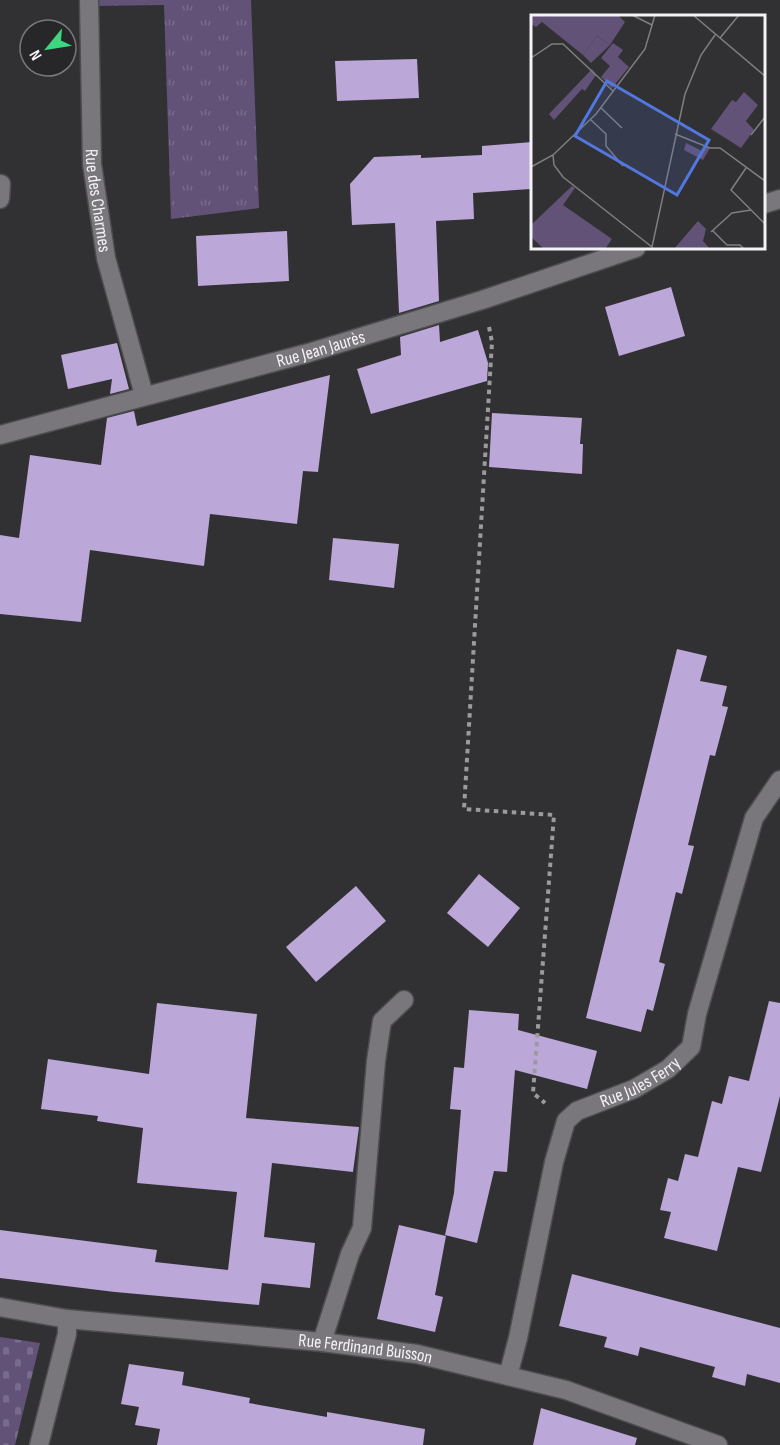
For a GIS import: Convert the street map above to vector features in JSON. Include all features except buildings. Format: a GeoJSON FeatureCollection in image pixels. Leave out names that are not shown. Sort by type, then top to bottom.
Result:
{"type":"FeatureCollection","features":[{"type":"Feature","properties":{"kind":"street","name":"Rue des Charmes"},"geometry":{"type":"LineString","coordinates":[[89,0],[92,164],[106,258],[144,396]]}},
{"type":"Feature","properties":{"kind":"street"},"geometry":{"type":"LineString","coordinates":[[765,204],[780,199]]}},
{"type":"Feature","properties":{"kind":"street","name":"Rue Jean Jaurès"},"geometry":{"type":"LineString","coordinates":[[0,435],[308,353],[483,300],[633,249]]}},
{"type":"Feature","properties":{"kind":"street","name":"Rue Jules Ferry"},"geometry":{"type":"LineString","coordinates":[[566,1121],[576,1112],[634,1089],[668,1069],[691,1047],[697,1014],[754,818],[780,780]]}},
{"type":"Feature","properties":{"kind":"street"},"geometry":{"type":"LineString","coordinates":[[322,1342],[350,1254],[362,1228],[376,1061],[382,1021],[404,1000]]}},
{"type":"Feature","properties":{"kind":"street"},"geometry":{"type":"LineString","coordinates":[[508,1376],[554,1162],[566,1121]]}},
{"type":"Feature","properties":{"kind":"street","name":"Rue Ferdinand Buisson"},"geometry":{"type":"LineString","coordinates":[[0,1307],[67,1319],[322,1342],[417,1354],[566,1390],[718,1445]]}},
{"type":"Feature","properties":{"kind":"street"},"geometry":{"type":"LineString","coordinates":[[39,1445],[67,1334],[67,1319]]}},
{"type":"Feature","properties":{"kind":"path"},"geometry":{"type":"LineString","coordinates":[[483,300],[492,342],[464,809],[554,815],[533,1093],[566,1121]]}},
{"type":"Feature","properties":{"kind":"green space"},"geometry":{"type":"Polygon","coordinates":[[[89,0],[251,0],[259,208],[171,219],[164,5],[90,6],[89,0]]]}},
{"type":"Feature","properties":{"kind":"green space"},"geometry":{"type":"Polygon","coordinates":[[[0,1337],[40,1343],[15,1445],[0,1445],[0,1337]]]}}]}
